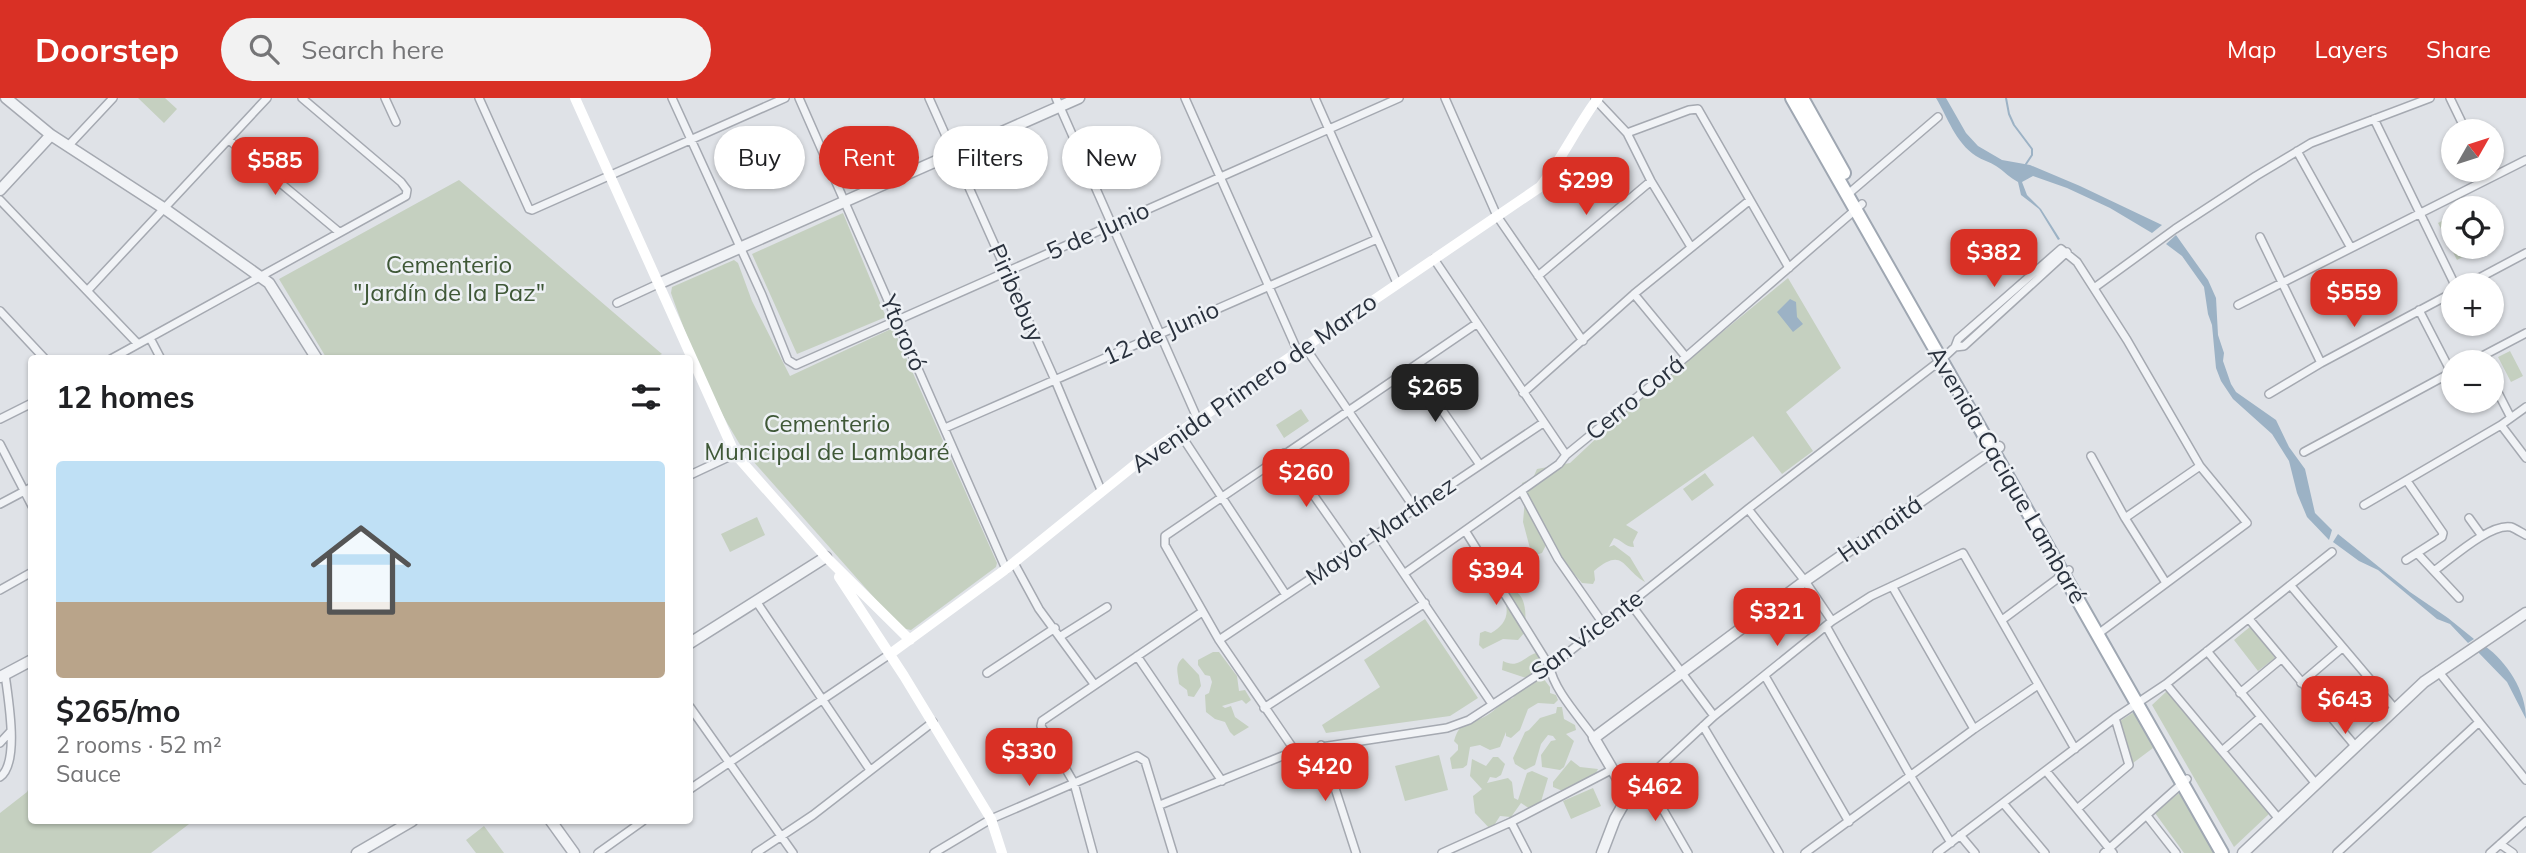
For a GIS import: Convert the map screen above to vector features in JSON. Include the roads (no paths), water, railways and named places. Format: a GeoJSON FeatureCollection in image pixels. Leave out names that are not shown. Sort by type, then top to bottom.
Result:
{"type":"FeatureCollection","features":[{"type":"Feature","properties":{"kind":"main road"},"geometry":{"type":"LineString","coordinates":[[575,98],[691,355]]}},
{"type":"Feature","properties":{"kind":"main road","name":"Avenida Cacique Lambaré"},"geometry":{"type":"LineString","coordinates":[[1792,98],[1948,354],[1996,449],[2185,782],[2222,853]]}},
{"type":"Feature","properties":{"kind":"main road","name":"Avenida Cacique Lambaré"},"geometry":{"type":"LineString","coordinates":[[1802,98],[1850,192]]}},
{"type":"Feature","properties":{"kind":"main road","name":"Avenida Primero de Marzo"},"geometry":{"type":"LineString","coordinates":[[890,654],[1010,566],[1101,490],[1179,432],[1540,187],[1557,165],[1596,99]]}},
{"type":"Feature","properties":{"kind":"main road"},"geometry":{"type":"LineString","coordinates":[[693,360],[735,454],[826,557],[909,640]]}},
{"type":"Feature","properties":{"kind":"main road"},"geometry":{"type":"LineString","coordinates":[[826,557],[933,722],[991,819],[1002,853]]}},
{"type":"Feature","properties":{"kind":"main road","name":"Avenida Cacique Lambaré"},"geometry":{"type":"LineString","coordinates":[[2185,782],[2229,853]]}},
{"type":"Feature","properties":{"kind":"street"},"geometry":{"type":"LineString","coordinates":[[6,98],[51,135],[165,209],[269,283],[315,355]]}},
{"type":"Feature","properties":{"kind":"street"},"geometry":{"type":"LineString","coordinates":[[69,145],[113,98]]}},
{"type":"Feature","properties":{"kind":"street"},"geometry":{"type":"LineString","coordinates":[[88,290],[267,98]]}},
{"type":"Feature","properties":{"kind":"street"},"geometry":{"type":"LineString","coordinates":[[118,355],[402,199],[407,190],[401,182],[302,98]]}},
{"type":"Feature","properties":{"kind":"street"},"geometry":{"type":"LineString","coordinates":[[386,98],[396,122]]}},
{"type":"Feature","properties":{"kind":"street"},"geometry":{"type":"LineString","coordinates":[[479,98],[531,210],[785,98]]}},
{"type":"Feature","properties":{"kind":"street"},"geometry":{"type":"LineString","coordinates":[[672,98],[740,248]]}},
{"type":"Feature","properties":{"kind":"street","name":"Ytororó"},"geometry":{"type":"LineString","coordinates":[[799,98],[945,428],[1010,566],[1094,684]]}},
{"type":"Feature","properties":{"kind":"street","name":"Piribebuy"},"geometry":{"type":"LineString","coordinates":[[929,98],[942,126]]}},
{"type":"Feature","properties":{"kind":"street"},"geometry":{"type":"LineString","coordinates":[[1009,126],[1058,102],[1079,98]]}},
{"type":"Feature","properties":{"kind":"street"},"geometry":{"type":"LineString","coordinates":[[1185,98],[1269,286],[1301,349],[1348,410],[1415,509]]}},
{"type":"Feature","properties":{"kind":"street"},"geometry":{"type":"LineString","coordinates":[[1315,98],[1397,283]]}},
{"type":"Feature","properties":{"kind":"street","name":"5 de Junio"},"geometry":{"type":"LineString","coordinates":[[740,248],[788,360],[796,365],[1399,98]]}},
{"type":"Feature","properties":{"kind":"street"},"geometry":{"type":"LineString","coordinates":[[1445,98],[1497,216],[1583,341]]}},
{"type":"Feature","properties":{"kind":"street"},"geometry":{"type":"LineString","coordinates":[[2100,632],[2248,523],[2200,466],[2094,288],[2175,229],[2297,151],[2322,138],[2430,98]]}},
{"type":"Feature","properties":{"kind":"street"},"geometry":{"type":"LineString","coordinates":[[2450,98],[2460,119]]}},
{"type":"Feature","properties":{"kind":"street"},"geometry":{"type":"LineString","coordinates":[[1596,99],[1627,133],[1651,181],[1691,247]]}},
{"type":"Feature","properties":{"kind":"street"},"geometry":{"type":"LineString","coordinates":[[1058,102],[1198,420]]}},
{"type":"Feature","properties":{"kind":"street"},"geometry":{"type":"LineString","coordinates":[[1627,133],[1698,109],[1789,268]]}},
{"type":"Feature","properties":{"kind":"street"},"geometry":{"type":"LineString","coordinates":[[1850,192],[1938,117]]}},
{"type":"Feature","properties":{"kind":"street"},"geometry":{"type":"LineString","coordinates":[[2374,119],[2449,273]]}},
{"type":"Feature","properties":{"kind":"street"},"geometry":{"type":"LineString","coordinates":[[0,190],[51,135]]}},
{"type":"Feature","properties":{"kind":"street"},"geometry":{"type":"LineString","coordinates":[[229,140],[339,232]]}},
{"type":"Feature","properties":{"kind":"street"},"geometry":{"type":"LineString","coordinates":[[2297,151],[2351,248]]}},
{"type":"Feature","properties":{"kind":"street"},"geometry":{"type":"LineString","coordinates":[[2504,170],[2526,160]]}},
{"type":"Feature","properties":{"kind":"street"},"geometry":{"type":"LineString","coordinates":[[617,303],[933,162]]}},
{"type":"Feature","properties":{"kind":"street"},"geometry":{"type":"LineString","coordinates":[[1538,276],[1651,181]]}},
{"type":"Feature","properties":{"kind":"street"},"geometry":{"type":"LineString","coordinates":[[2238,305],[2480,182]]}},
{"type":"Feature","properties":{"kind":"street","name":"Piribebuy"},"geometry":{"type":"LineString","coordinates":[[970,189],[1101,490]]}},
{"type":"Feature","properties":{"kind":"street"},"geometry":{"type":"LineString","coordinates":[[0,200],[138,344]]}},
{"type":"Feature","properties":{"kind":"street"},"geometry":{"type":"LineString","coordinates":[[1523,393],[1634,294],[1750,200]]}},
{"type":"Feature","properties":{"kind":"street","name":"Cerro Corá"},"geometry":{"type":"LineString","coordinates":[[1405,573],[1559,464],[1566,455],[1686,357],[1859,207]]}},
{"type":"Feature","properties":{"kind":"street"},"geometry":{"type":"LineString","coordinates":[[2260,237],[2321,363]]}},
{"type":"Feature","properties":{"kind":"street","name":"12 de Junio"},"geometry":{"type":"LineString","coordinates":[[945,428],[1377,239]]}},
{"type":"Feature","properties":{"kind":"street","name":"San Vicente"},"geometry":{"type":"LineString","coordinates":[[1160,805],[1295,751],[1447,728],[1469,720],[1550,667],[1748,509],[1948,354],[1964,346],[2064,251],[2077,262],[2094,288]]}},
{"type":"Feature","properties":{"kind":"street"},"geometry":{"type":"LineString","coordinates":[[2488,273],[2526,253]]}},
{"type":"Feature","properties":{"kind":"street"},"geometry":{"type":"LineString","coordinates":[[1434,259],[1566,455]]}},
{"type":"Feature","properties":{"kind":"street"},"geometry":{"type":"LineString","coordinates":[[1634,294],[1686,357]]}},
{"type":"Feature","properties":{"kind":"street"},"geometry":{"type":"LineString","coordinates":[[2269,394],[2441,299]]}},
{"type":"Feature","properties":{"kind":"street"},"geometry":{"type":"LineString","coordinates":[[2419,310],[2441,351]]}},
{"type":"Feature","properties":{"kind":"street"},"geometry":{"type":"LineString","coordinates":[[0,311],[41,355]]}},
{"type":"Feature","properties":{"kind":"street"},"geometry":{"type":"LineString","coordinates":[[1295,751],[1202,612],[1165,545],[1165,536],[1476,324]]}},
{"type":"Feature","properties":{"kind":"street"},"geometry":{"type":"LineString","coordinates":[[2497,350],[2526,332]]}},
{"type":"Feature","properties":{"kind":"street"},"geometry":{"type":"LineString","coordinates":[[150,338],[159,355]]}},
{"type":"Feature","properties":{"kind":"street"},"geometry":{"type":"LineString","coordinates":[[1413,368],[1480,465]]}},
{"type":"Feature","properties":{"kind":"street"},"geometry":{"type":"LineString","coordinates":[[2304,452],[2441,377]]}},
{"type":"Feature","properties":{"kind":"street"},"geometry":{"type":"LineString","coordinates":[[2504,404],[2510,416]]}},
{"type":"Feature","properties":{"kind":"street"},"geometry":{"type":"LineString","coordinates":[[0,419],[28,405]]}},
{"type":"Feature","properties":{"kind":"street"},"geometry":{"type":"LineString","coordinates":[[2364,505],[2501,425],[2526,407]]}},
{"type":"Feature","properties":{"kind":"street","name":"Mayor Martínez"},"geometry":{"type":"LineString","coordinates":[[1219,640],[1543,423]]}},
{"type":"Feature","properties":{"kind":"street"},"geometry":{"type":"LineString","coordinates":[[2501,425],[2526,457]]}},
{"type":"Feature","properties":{"kind":"street"},"geometry":{"type":"LineString","coordinates":[[1179,432],[1286,595]]}},
{"type":"Feature","properties":{"kind":"street"},"geometry":{"type":"LineString","coordinates":[[0,444],[28,489],[0,504]]}},
{"type":"Feature","properties":{"kind":"street","name":"Humaitá"},"geometry":{"type":"LineString","coordinates":[[1594,738],[1805,581],[1996,449]]}},
{"type":"Feature","properties":{"kind":"street"},"geometry":{"type":"LineString","coordinates":[[1284,453],[1352,550]]}},
{"type":"Feature","properties":{"kind":"street"},"geometry":{"type":"LineString","coordinates":[[693,474],[735,454]]}},
{"type":"Feature","properties":{"kind":"street"},"geometry":{"type":"LineString","coordinates":[[2091,456],[2125,519],[2166,583]]}},
{"type":"Feature","properties":{"kind":"street"},"geometry":{"type":"LineString","coordinates":[[2125,519],[2200,466]]}},
{"type":"Feature","properties":{"kind":"street"},"geometry":{"type":"LineString","coordinates":[[2406,560],[2442,537],[2443,533],[2407,481]]}},
{"type":"Feature","properties":{"kind":"street"},"geometry":{"type":"LineString","coordinates":[[1522,492],[1558,559],[1604,625]]}},
{"type":"Feature","properties":{"kind":"street"},"geometry":{"type":"LineString","coordinates":[[1748,509],[1805,581],[1910,775],[1951,843]]}},
{"type":"Feature","properties":{"kind":"street"},"geometry":{"type":"LineString","coordinates":[[2469,518],[2482,536]]}},
{"type":"Feature","properties":{"kind":"street"},"geometry":{"type":"LineString","coordinates":[[2434,571],[2482,536],[2501,527],[2511,527],[2526,535]]}},
{"type":"Feature","properties":{"kind":"street"},"geometry":{"type":"LineString","coordinates":[[1466,532],[1628,796]]}},
{"type":"Feature","properties":{"kind":"street"},"geometry":{"type":"LineString","coordinates":[[1377,534],[1492,704]]}},
{"type":"Feature","properties":{"kind":"street"},"geometry":{"type":"LineString","coordinates":[[1937,853],[2115,718],[2166,684],[2332,552]]}},
{"type":"Feature","properties":{"kind":"street"},"geometry":{"type":"LineString","coordinates":[[1602,853],[1615,819],[1628,796],[1714,716],[1829,623],[1871,596],[1963,553],[2075,749]]}},
{"type":"Feature","properties":{"kind":"street"},"geometry":{"type":"LineString","coordinates":[[2417,553],[2459,598]]}},
{"type":"Feature","properties":{"kind":"street"},"geometry":{"type":"LineString","coordinates":[[693,641],[826,557]]}},
{"type":"Feature","properties":{"kind":"street"},"geometry":{"type":"LineString","coordinates":[[2002,620],[2066,572]]}},
{"type":"Feature","properties":{"kind":"street"},"geometry":{"type":"LineString","coordinates":[[0,590],[28,574]]}},
{"type":"Feature","properties":{"kind":"street"},"geometry":{"type":"LineString","coordinates":[[1892,586],[1974,729]]}},
{"type":"Feature","properties":{"kind":"street"},"geometry":{"type":"LineString","coordinates":[[2291,586],[2396,710]]}},
{"type":"Feature","properties":{"kind":"street"},"geometry":{"type":"LineString","coordinates":[[757,601],[870,769]]}},
{"type":"Feature","properties":{"kind":"street"},"geometry":{"type":"LineString","coordinates":[[1264,708],[1425,603]]}},
{"type":"Feature","properties":{"kind":"street"},"geometry":{"type":"LineString","coordinates":[[1630,603],[1714,716]]}},
{"type":"Feature","properties":{"kind":"street"},"geometry":{"type":"LineString","coordinates":[[1061,636],[1107,607]]}},
{"type":"Feature","properties":{"kind":"street"},"geometry":{"type":"LineString","coordinates":[[1093,853],[1074,783],[1041,726],[1042,721],[1202,612]]}},
{"type":"Feature","properties":{"kind":"street"},"geometry":{"type":"LineString","coordinates":[[2242,853],[2438,671],[2526,613]]}},
{"type":"Feature","properties":{"kind":"street"},"geometry":{"type":"LineString","coordinates":[[2249,619],[2356,747]]}},
{"type":"Feature","properties":{"kind":"street"},"geometry":{"type":"LineString","coordinates":[[987,673],[1055,628]]}},
{"type":"Feature","properties":{"kind":"street"},"geometry":{"type":"LineString","coordinates":[[2301,683],[2342,648]]}},
{"type":"Feature","properties":{"kind":"street"},"geometry":{"type":"LineString","coordinates":[[2207,651],[2316,784]]}},
{"type":"Feature","properties":{"kind":"street"},"geometry":{"type":"LineString","coordinates":[[693,787],[890,654]]}},
{"type":"Feature","properties":{"kind":"street"},"geometry":{"type":"LineString","coordinates":[[1137,656],[1222,781]]}},
{"type":"Feature","properties":{"kind":"street"},"geometry":{"type":"LineString","coordinates":[[2240,692],[2281,659]]}},
{"type":"Feature","properties":{"kind":"street"},"geometry":{"type":"LineString","coordinates":[[0,777],[6,772],[13,745],[3,676],[28,662]]}},
{"type":"Feature","properties":{"kind":"street"},"geometry":{"type":"LineString","coordinates":[[2438,671],[2526,780]]}},
{"type":"Feature","properties":{"kind":"street"},"geometry":{"type":"LineString","coordinates":[[1765,676],[1849,822]]}},
{"type":"Feature","properties":{"kind":"street"},"geometry":{"type":"LineString","coordinates":[[2166,684],[2279,819]]}},
{"type":"Feature","properties":{"kind":"street"},"geometry":{"type":"LineString","coordinates":[[1805,853],[2038,685]]}},
{"type":"Feature","properties":{"kind":"street"},"geometry":{"type":"LineString","coordinates":[[693,711],[793,853]]}},
{"type":"Feature","properties":{"kind":"street"},"geometry":{"type":"LineString","coordinates":[[2222,751],[2261,717]]}},
{"type":"Feature","properties":{"kind":"street"},"geometry":{"type":"LineString","coordinates":[[2077,809],[2129,765],[2115,718]]}},
{"type":"Feature","properties":{"kind":"street"},"geometry":{"type":"LineString","coordinates":[[756,853],[933,722]]}},
{"type":"Feature","properties":{"kind":"street"},"geometry":{"type":"LineString","coordinates":[[2337,853],[2479,723]]}},
{"type":"Feature","properties":{"kind":"street"},"geometry":{"type":"LineString","coordinates":[[1703,726],[1779,853]]}},
{"type":"Feature","properties":{"kind":"street"},"geometry":{"type":"LineString","coordinates":[[0,743],[10,732]]}},
{"type":"Feature","properties":{"kind":"street"},"geometry":{"type":"LineString","coordinates":[[1321,745],[1356,853]]}},
{"type":"Feature","properties":{"kind":"street"},"geometry":{"type":"LineString","coordinates":[[934,853],[991,819],[1137,756],[1145,761],[1173,853]]}},
{"type":"Feature","properties":{"kind":"street"},"geometry":{"type":"LineString","coordinates":[[1441,853],[1510,822],[1613,769]]}},
{"type":"Feature","properties":{"kind":"street"},"geometry":{"type":"LineString","coordinates":[[2046,771],[2109,851],[2185,782]]}},
{"type":"Feature","properties":{"kind":"street"},"geometry":{"type":"LineString","coordinates":[[1646,779],[1688,853]]}},
{"type":"Feature","properties":{"kind":"street"},"geometry":{"type":"LineString","coordinates":[[2003,803],[2045,853]]}},
{"type":"Feature","properties":{"kind":"street"},"geometry":{"type":"LineString","coordinates":[[2147,816],[2176,853]]}},
{"type":"Feature","properties":{"kind":"street"},"geometry":{"type":"LineString","coordinates":[[2490,853],[2526,821]]}},
{"type":"Feature","properties":{"kind":"street"},"geometry":{"type":"LineString","coordinates":[[1510,822],[1527,853]]}},
{"type":"Feature","properties":{"kind":"street"},"geometry":{"type":"LineString","coordinates":[[357,853],[407,824]]}},
{"type":"Feature","properties":{"kind":"street"},"geometry":{"type":"LineString","coordinates":[[553,824],[574,853]]}},
{"type":"Feature","properties":{"kind":"street"},"geometry":{"type":"LineString","coordinates":[[598,853],[639,824]]}},
{"type":"Feature","properties":{"kind":"street"},"geometry":{"type":"LineString","coordinates":[[1960,835],[1975,853]]}},
{"type":"Feature","properties":{"kind":"street"},"geometry":{"type":"LineString","coordinates":[[2500,844],[2513,853]]}},
{"type":"Feature","properties":{"kind":"water"},"geometry":{"type":"Polygon","coordinates":[[[1936,98],[1946,98],[1966,133],[1978,146],[2002,160],[2030,165],[2162,225],[2152,233],[2110,208],[2033,176],[2022,182],[2027,195],[2041,209],[2060,239],[2058,240],[2039,209],[2021,195],[2018,182],[1976,156],[1963,144],[1936,98]]]}},
{"type":"Feature","properties":{"kind":"water"},"geometry":{"type":"Polygon","coordinates":[[[2176,235],[2208,280],[2216,298],[2218,335],[2231,384],[2236,392],[2276,420],[2289,447],[2305,469],[2315,513],[2332,530],[2329,540],[2307,517],[2297,493],[2289,461],[2272,434],[2233,399],[2221,381],[2216,368],[2212,325],[2204,287],[2182,256],[2166,244],[2176,235]]]}},
{"type":"Feature","properties":{"kind":"water"},"geometry":{"type":"Polygon","coordinates":[[[1790,299],[1796,302],[1797,317],[1803,324],[1793,332],[1777,312],[1790,299]]]}},
{"type":"Feature","properties":{"kind":"water"},"geometry":{"type":"Polygon","coordinates":[[[2338,534],[2474,639],[2468,643],[2450,624],[2437,619],[2378,570],[2359,561],[2333,542],[2338,534]]]}},
{"type":"Feature","properties":{"kind":"water"},"geometry":{"type":"Polygon","coordinates":[[[2485,646],[2501,660],[2514,678],[2523,698],[2526,719],[2507,682],[2477,651],[2485,646]]]}},
{"type":"Feature","properties":{"kind":"waterway"},"geometry":{"type":"LineString","coordinates":[[2006,98],[2014,125],[2032,149],[2032,155],[2026,164]]}},
{"type":"Feature","properties":{"kind":"waterway"},"geometry":{"type":"LineString","coordinates":[[1961,342],[1976,329]]}},
{"type":"Feature","properties":{"kind":"park label","name":"Cementerio \"Jardín de la Paz\""},"geometry":{"type":"Point","coordinates":[449,279]}},
{"type":"Feature","properties":{"kind":"park label","name":"Cementerio Municipal de Lambaré"},"geometry":{"type":"Point","coordinates":[827,438]}}]}
